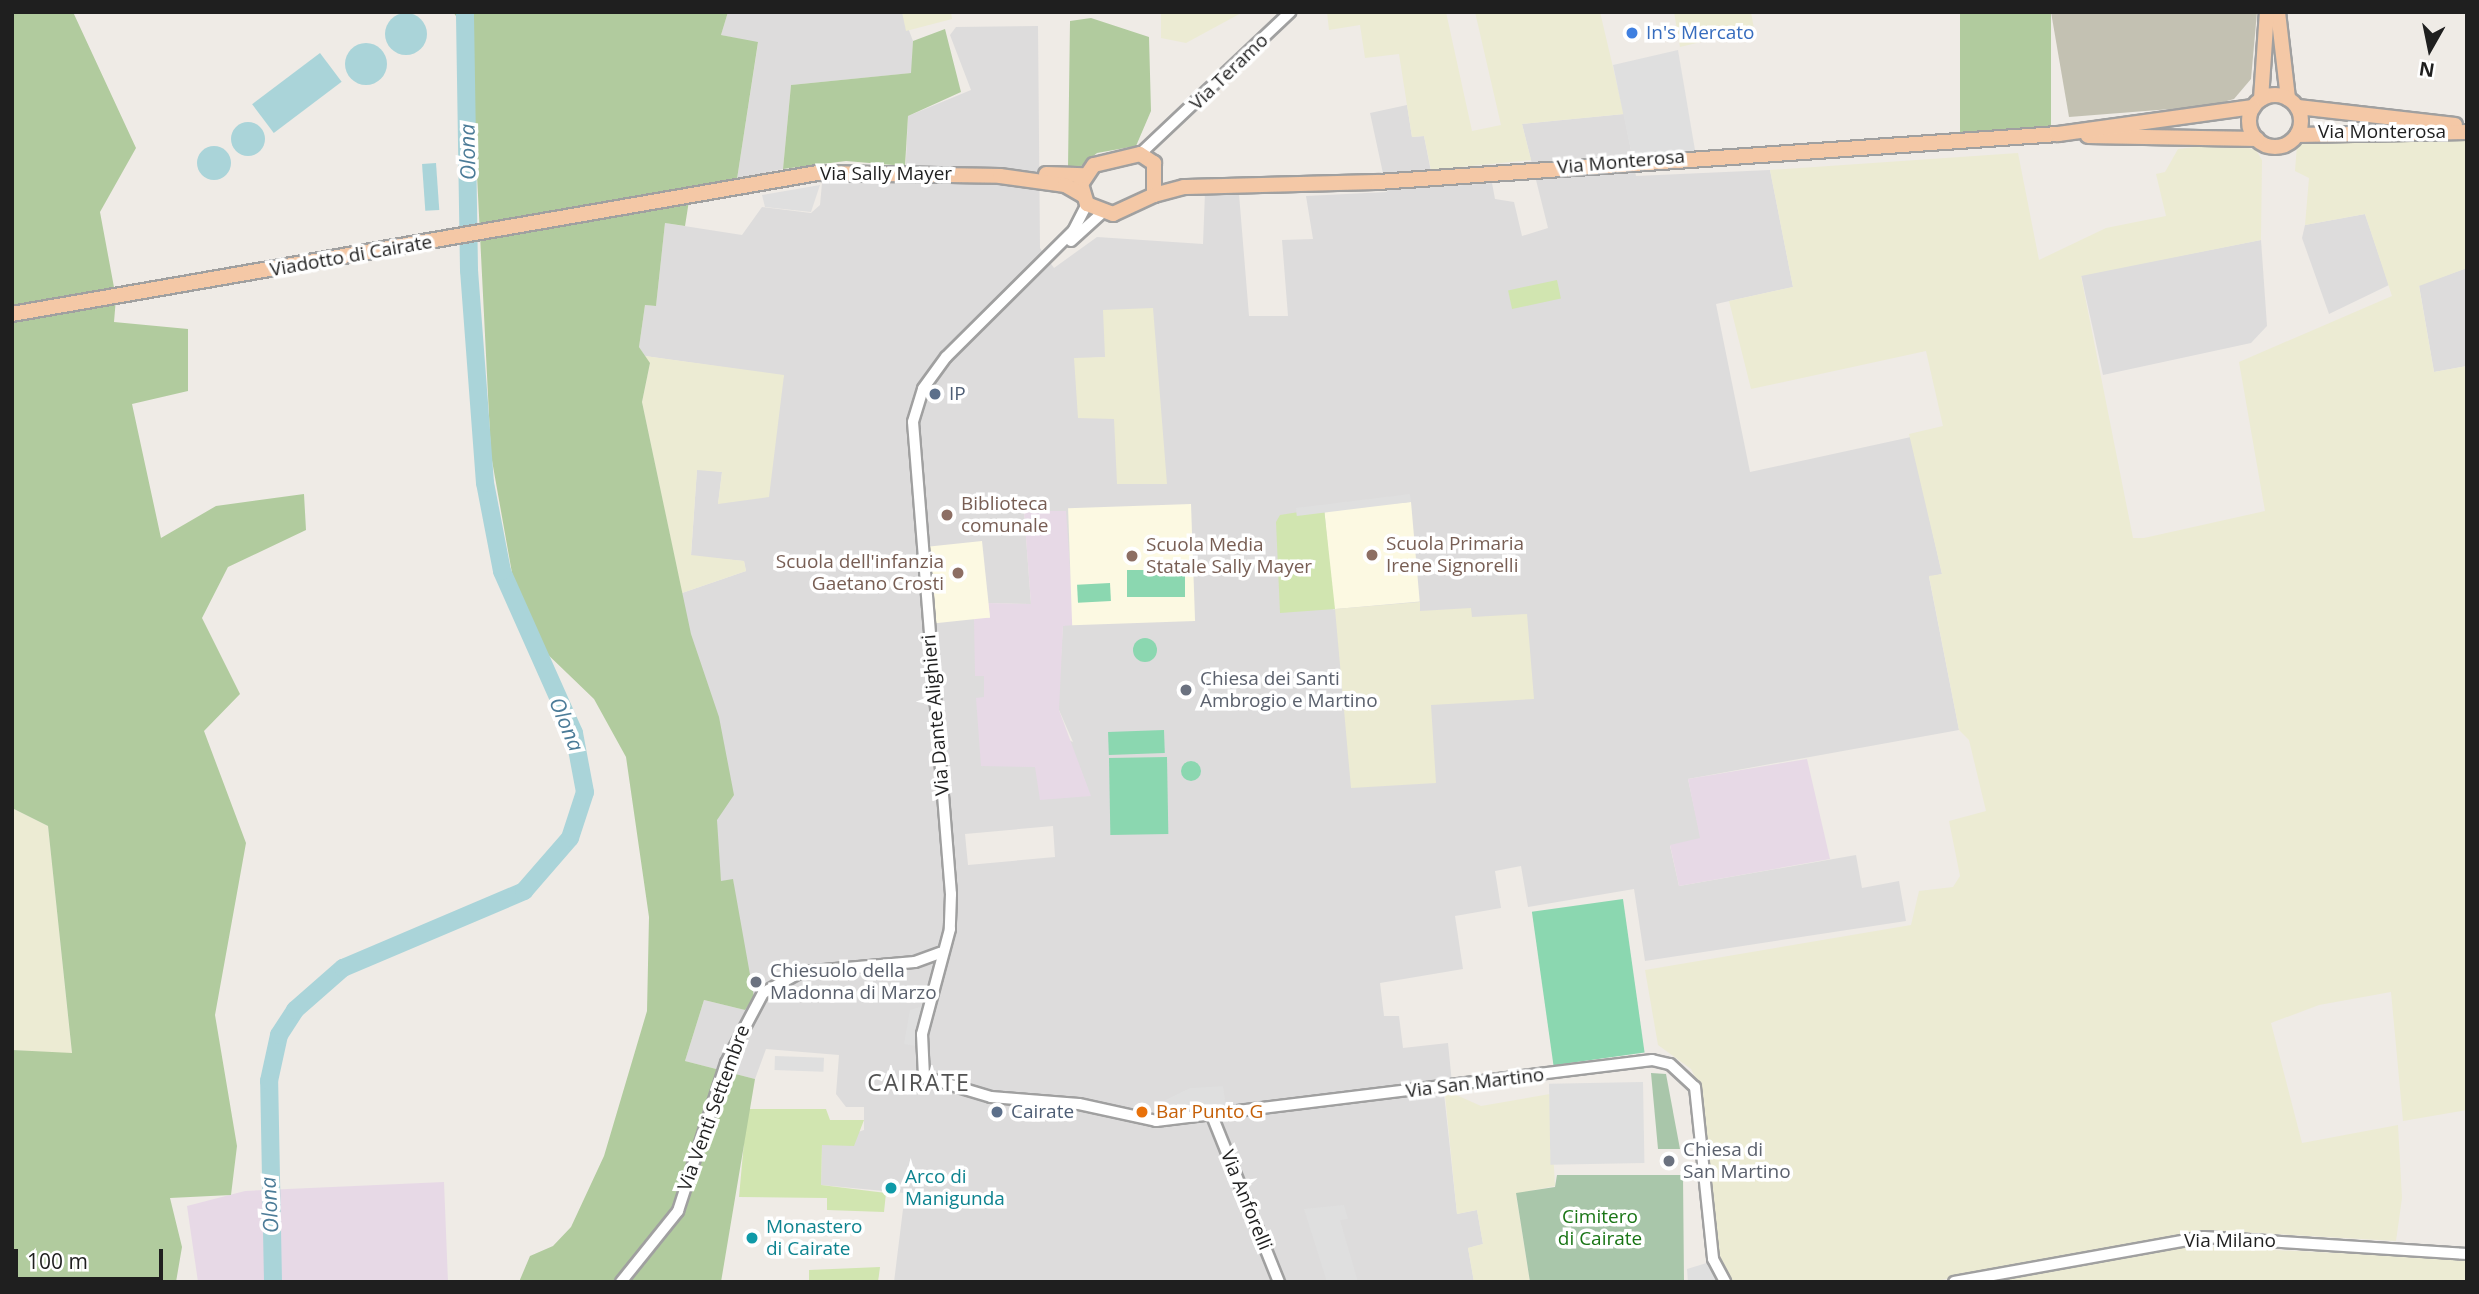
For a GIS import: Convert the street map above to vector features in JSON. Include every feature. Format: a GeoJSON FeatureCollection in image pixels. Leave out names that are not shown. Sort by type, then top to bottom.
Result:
{"type":"FeatureCollection","features":[{"type":"Feature","properties":{"kind":"main road"},"geometry":{"type":"LineString","coordinates":[[2267,12],[2257,103],[2249,119],[2257,139],[2278,146],[2297,135],[2278,12]]}},
{"type":"Feature","properties":{"kind":"main road"},"geometry":{"type":"LineString","coordinates":[[2257,103],[2293,103]]}},
{"type":"Feature","properties":{"kind":"main road","name":"Via Monterosa"},"geometry":{"type":"LineString","coordinates":[[1154,195],[1184,187],[1378,182],[2059,134],[2257,103]]}},
{"type":"Feature","properties":{"kind":"main road","name":"Via Monterosa"},"geometry":{"type":"LineString","coordinates":[[2293,103],[2467,126]]}},
{"type":"Feature","properties":{"kind":"main road","name":"Via Monterosa"},"geometry":{"type":"LineString","coordinates":[[2297,135],[2467,132]]}},
{"type":"Feature","properties":{"kind":"main road","name":"Via Monterosa"},"geometry":{"type":"LineString","coordinates":[[2059,134],[2257,139]]}},
{"type":"Feature","properties":{"kind":"main road"},"geometry":{"type":"LineString","coordinates":[[1140,154],[1154,163],[1158,178],[1154,195],[1126,211],[1102,213],[1084,199],[1084,175],[1108,158],[1140,154]]}},
{"type":"Feature","properties":{"kind":"main road","name":"Via Sally Mayer"},"geometry":{"type":"LineString","coordinates":[[689,195],[845,171],[1000,176],[1084,175]]}},
{"type":"Feature","properties":{"kind":"main road","name":"Via Sally Mayer"},"geometry":{"type":"LineString","coordinates":[[1000,176],[1065,185],[1084,199]]}},
{"type":"Feature","properties":{"kind":"main road","name":"Via Monterosa"},"geometry":{"type":"LineString","coordinates":[[1158,178],[1184,187]]}},
{"type":"Feature","properties":{"kind":"main road","name":"Viadotto di Cairate"},"geometry":{"type":"LineString","coordinates":[[12,314],[689,195]]}},
{"type":"Feature","properties":{"kind":"street","name":"Via Teramo"},"geometry":{"type":"LineString","coordinates":[[1140,154],[1168,131],[1290,12]]}},
{"type":"Feature","properties":{"kind":"street","name":"Via Teramo"},"geometry":{"type":"LineString","coordinates":[[1154,163],[1168,131]]}},
{"type":"Feature","properties":{"kind":"street","name":"Via Dante Alighieri"},"geometry":{"type":"LineString","coordinates":[[920,1052],[940,953],[950,929],[951,894],[913,422],[923,389],[959,340],[1052,248],[1074,230],[1084,199]]}},
{"type":"Feature","properties":{"kind":"street","name":"Via Dante Alighieri"},"geometry":{"type":"LineString","coordinates":[[1052,248],[1102,213]]}},
{"type":"Feature","properties":{"kind":"street","name":"Via Venti Settembre"},"geometry":{"type":"LineString","coordinates":[[621,1282],[678,1211],[726,1063],[763,993],[801,972],[915,962],[940,953]]}},
{"type":"Feature","properties":{"kind":"street"},"geometry":{"type":"LineString","coordinates":[[915,962],[934,980]]}},
{"type":"Feature","properties":{"kind":"street","name":"Via San Martino"},"geometry":{"type":"LineString","coordinates":[[920,1052],[924,1077],[991,1097],[1079,1104],[1156,1121],[1213,1118],[1298,1103],[1652,1060],[1670,1064],[1695,1087],[1713,1259],[1725,1282]]}},
{"type":"Feature","properties":{"kind":"street","name":"Via Anforelli"},"geometry":{"type":"LineString","coordinates":[[1213,1118],[1279,1282]]}},
{"type":"Feature","properties":{"kind":"street","name":"Via Milano"},"geometry":{"type":"LineString","coordinates":[[1954,1282],[2204,1237],[2467,1254]]}},
{"type":"Feature","properties":{"kind":"shaded area"},"geometry":{"type":"Polygon","coordinates":[[[728,12],[902,12],[913,41],[912,73],[791,85],[783,169],[737,179],[758,43],[721,35],[728,12]]]}},
{"type":"Feature","properties":{"kind":"shaded area"},"geometry":{"type":"Polygon","coordinates":[[[2051,12],[2257,12],[2251,79],[2234,99],[2209,106],[2069,117],[2051,12]]]}},
{"type":"Feature","properties":{"kind":"shaded area"},"geometry":{"type":"Polygon","coordinates":[[[1038,26],[1040,248],[1054,268],[1097,237],[1203,244],[1205,192],[1239,194],[1249,316],[1288,316],[1282,240],[1313,239],[1306,196],[1387,192],[1370,113],[1407,105],[1412,137],[1424,136],[1434,187],[1492,183],[1495,199],[1514,202],[1522,236],[1548,228],[1522,124],[1624,114],[1636,176],[1770,170],[1793,287],[1716,304],[1750,472],[1911,437],[1942,574],[1929,577],[1959,730],[1688,779],[1701,839],[1670,846],[1679,886],[1856,855],[1862,888],[1899,881],[1906,921],[1645,961],[1634,889],[1528,907],[1521,866],[1495,871],[1501,908],[1455,916],[1463,969],[1380,983],[1384,1016],[1399,1016],[1403,1048],[1448,1043],[1452,1083],[1443,1084],[1457,1214],[1477,1210],[1483,1244],[1468,1248],[1474,1282],[894,1282],[905,1193],[821,1185],[822,1144],[864,1130],[864,1107],[846,1107],[836,1094],[839,1055],[766,1049],[755,1079],[685,1061],[704,1000],[745,1010],[733,880],[721,882],[682,593],[746,571],[744,561],[691,556],[697,469],[722,472],[718,504],[784,376],[645,356],[639,347],[645,305],[656,306],[665,223],[742,235],[762,207],[811,213],[820,205],[822,183],[905,180],[908,116],[971,90],[950,35],[956,27],[1038,26]],[[1105,357],[1075,359],[1166,484],[1160,411],[1105,357]],[[1024,511],[1031,604],[988,603],[975,676],[984,676],[984,698],[977,698],[1073,742],[1059,710],[1059,688],[1063,625],[1074,625],[1024,511]],[[1053,826],[965,834],[968,865],[1055,857],[1053,826]]]}},
{"type":"Feature","properties":{"kind":"shaded area","name":"In's Mercato"},"geometry":{"type":"Polygon","coordinates":[[[1678,50],[1696,156],[1633,161],[1613,65],[1678,50]]]}},
{"type":"Feature","properties":{"kind":"shaded area"},"geometry":{"type":"Polygon","coordinates":[[[820,185],[811,212],[765,207],[762,195],[820,185]]]}},
{"type":"Feature","properties":{"kind":"shaded area"},"geometry":{"type":"Polygon","coordinates":[[[2365,214],[2389,285],[2329,314],[2302,238],[2305,225],[2365,214]]]}},
{"type":"Feature","properties":{"kind":"shaded area"},"geometry":{"type":"Polygon","coordinates":[[[2261,240],[2267,326],[2251,343],[2103,375],[2081,275],[2261,240]]]}},
{"type":"Feature","properties":{"kind":"shaded area"},"geometry":{"type":"Polygon","coordinates":[[[2467,268],[2467,366],[2434,372],[2419,285],[2467,268]]]}},
{"type":"Feature","properties":{"kind":"shaded area"},"geometry":{"type":"Polygon","coordinates":[[[1410,494],[1411,502],[1297,516],[1296,508],[1410,494]]]}},
{"type":"Feature","properties":{"kind":"shaded area","name":"Scuola Primaria Irene Signorelli"},"geometry":{"type":"Polygon","coordinates":[[[1411,502],[1420,602],[1333,609],[1324,510],[1411,502]]]}},
{"type":"Feature","properties":{"kind":"shaded area","name":"Scuola Media Statale Sally Mayer"},"geometry":{"type":"Polygon","coordinates":[[[1191,504],[1195,621],[1072,625],[1068,508],[1191,504]]]}},
{"type":"Feature","properties":{"kind":"shaded area"},"geometry":{"type":"Polygon","coordinates":[[[1024,511],[1066,511],[1074,625],[1063,626],[1059,710],[1091,796],[1040,800],[1035,767],[981,766],[976,698],[984,697],[984,676],[975,676],[974,618],[990,618],[988,603],[1031,604],[1024,511]]]}},
{"type":"Feature","properties":{"kind":"shaded area","name":"Scuola dell'infanzia Gaetano Crosti"},"geometry":{"type":"Polygon","coordinates":[[[982,541],[990,618],[935,623],[927,547],[982,541]]]}},
{"type":"Feature","properties":{"kind":"shaded area"},"geometry":{"type":"Polygon","coordinates":[[[1807,759],[1830,859],[1679,886],[1670,845],[1700,838],[1688,779],[1807,759]]]}},
{"type":"Feature","properties":{"kind":"shaded area"},"geometry":{"type":"Polygon","coordinates":[[[923,1006],[916,1046],[904,1044],[910,1010],[923,1006]]]}},
{"type":"Feature","properties":{"kind":"shaded area"},"geometry":{"type":"Polygon","coordinates":[[[775,1056],[824,1058],[823,1072],[775,1070],[775,1056]]]}},
{"type":"Feature","properties":{"kind":"shaded area"},"geometry":{"type":"Polygon","coordinates":[[[1643,1082],[1644,1163],[1550,1165],[1549,1084],[1643,1082]]]}},
{"type":"Feature","properties":{"kind":"shaded area"},"geometry":{"type":"Polygon","coordinates":[[[1223,1086],[1226,1107],[1162,1117],[1159,1111],[1159,1103],[1190,1088],[1223,1086]]]}},
{"type":"Feature","properties":{"kind":"shaded area"},"geometry":{"type":"Polygon","coordinates":[[[444,1182],[448,1282],[198,1282],[187,1206],[245,1191],[444,1182]]]}},
{"type":"Feature","properties":{"kind":"shaded area"},"geometry":{"type":"Polygon","coordinates":[[[1344,1205],[1348,1219],[1340,1220],[1358,1282],[1327,1282],[1304,1209],[1344,1205]]]}},
{"type":"Feature","properties":{"kind":"shaded area"},"geometry":{"type":"Polygon","coordinates":[[[1710,1262],[1720,1282],[1688,1282],[1687,1269],[1710,1262]]]}},
{"type":"Feature","properties":{"kind":"green space"},"geometry":{"type":"Polygon","coordinates":[[[12,12],[73,12],[136,148],[100,212],[116,298],[114,322],[188,329],[188,391],[132,404],[161,538],[216,506],[304,494],[306,530],[228,567],[202,618],[240,694],[204,731],[246,843],[215,1015],[237,1146],[231,1195],[170,1198],[182,1247],[176,1282],[12,1282],[12,1050],[72,1053],[48,826],[12,808],[12,12]]]}},
{"type":"Feature","properties":{"kind":"green space"},"geometry":{"type":"Polygon","coordinates":[[[453,12],[728,12],[721,35],[758,42],[737,179],[691,188],[685,226],[665,223],[656,306],[645,305],[639,347],[650,363],[642,402],[691,634],[719,717],[734,795],[717,820],[721,881],[733,879],[754,997],[745,1010],[704,1000],[685,1061],[755,1079],[721,1282],[519,1282],[530,1256],[553,1246],[571,1227],[604,1156],[647,1011],[649,917],[626,757],[594,699],[540,647],[512,573],[491,455],[470,35],[453,12]]]}},
{"type":"Feature","properties":{"kind":"green space"},"geometry":{"type":"Polygon","coordinates":[[[902,12],[951,12],[952,19],[906,31],[902,12]]]}},
{"type":"Feature","properties":{"kind":"green space"},"geometry":{"type":"Polygon","coordinates":[[[1161,12],[1243,12],[1186,43],[1161,38],[1161,12]]]}},
{"type":"Feature","properties":{"kind":"green space"},"geometry":{"type":"Polygon","coordinates":[[[1327,12],[1446,12],[1472,131],[1501,125],[1475,12],[1600,12],[1624,114],[1522,124],[1531,160],[1431,170],[1424,136],[1412,137],[1399,54],[1365,58],[1360,25],[1329,30],[1327,12]]]}},
{"type":"Feature","properties":{"kind":"green space"},"geometry":{"type":"Polygon","coordinates":[[[1674,12],[1751,12],[1754,29],[1680,47],[1674,12]]]}},
{"type":"Feature","properties":{"kind":"green space"},"geometry":{"type":"Polygon","coordinates":[[[1960,12],[2051,12],[2051,133],[1960,133],[1960,12]]]}},
{"type":"Feature","properties":{"kind":"green space"},"geometry":{"type":"Polygon","coordinates":[[[1091,18],[1149,37],[1151,111],[1136,146],[1097,153],[1080,167],[1068,167],[1070,21],[1091,18]]]}},
{"type":"Feature","properties":{"kind":"green space"},"geometry":{"type":"Polygon","coordinates":[[[945,29],[961,92],[908,116],[905,166],[846,161],[783,169],[791,85],[911,73],[913,41],[945,29]]]}},
{"type":"Feature","properties":{"kind":"green space"},"geometry":{"type":"Polygon","coordinates":[[[2324,135],[2467,140],[2467,268],[2419,286],[2434,372],[2467,366],[2467,1110],[2403,1121],[2391,992],[2319,1005],[2271,1023],[2302,1143],[2398,1125],[2402,1198],[2396,1241],[2203,1230],[1931,1282],[1732,1282],[1718,1258],[1702,1091],[1691,1069],[1658,1045],[1645,970],[1911,925],[1919,891],[1953,887],[1960,876],[1949,821],[1986,811],[1969,740],[1959,730],[1929,576],[1942,574],[1909,434],[1943,426],[1926,351],[1751,389],[1729,301],[1793,287],[1770,170],[2018,153],[2039,260],[2106,228],[2166,216],[2156,174],[2165,172],[2178,149],[2229,143],[2256,150],[2262,160],[2261,240],[2081,276],[2133,538],[2144,538],[2265,511],[2239,362],[2392,296],[2365,214],[2305,225],[2309,178],[2295,171],[2297,145],[2324,135]]]}},
{"type":"Feature","properties":{"kind":"green space"},"geometry":{"type":"Polygon","coordinates":[[[1557,280],[1561,299],[1512,309],[1508,290],[1557,280]]]}},
{"type":"Feature","properties":{"kind":"green space"},"geometry":{"type":"Polygon","coordinates":[[[1153,308],[1167,484],[1117,484],[1114,419],[1078,418],[1074,358],[1105,357],[1103,310],[1153,308]]]}},
{"type":"Feature","properties":{"kind":"green space"},"geometry":{"type":"Polygon","coordinates":[[[645,356],[784,375],[769,497],[718,504],[722,472],[697,470],[691,555],[744,561],[746,571],[682,593],[642,402],[650,363],[645,356]]]}},
{"type":"Feature","properties":{"kind":"green space"},"geometry":{"type":"Polygon","coordinates":[[[1324,508],[1335,609],[1280,613],[1276,522],[1280,515],[1324,508]]]}},
{"type":"Feature","properties":{"kind":"green space"},"geometry":{"type":"Polygon","coordinates":[[[1127,570],[1185,570],[1185,597],[1127,597],[1127,570]]]}},
{"type":"Feature","properties":{"kind":"green space"},"geometry":{"type":"Polygon","coordinates":[[[1110,583],[1111,601],[1078,603],[1077,585],[1110,583]]]}},
{"type":"Feature","properties":{"kind":"green space"},"geometry":{"type":"Polygon","coordinates":[[[1420,602],[1420,611],[1471,608],[1472,617],[1527,614],[1534,699],[1431,705],[1436,783],[1351,788],[1335,609],[1420,602]]]}},
{"type":"Feature","properties":{"kind":"green space"},"geometry":{"type":"Polygon","coordinates":[[[1145,638],[1153,642],[1157,650],[1153,658],[1145,662],[1137,658],[1133,650],[1137,642],[1145,638]]]}},
{"type":"Feature","properties":{"kind":"green space"},"geometry":{"type":"Polygon","coordinates":[[[1164,730],[1165,753],[1109,755],[1108,732],[1164,730]]]}},
{"type":"Feature","properties":{"kind":"green space"},"geometry":{"type":"Polygon","coordinates":[[[1167,757],[1168,834],[1110,835],[1109,758],[1167,757]]]}},
{"type":"Feature","properties":{"kind":"green space"},"geometry":{"type":"Polygon","coordinates":[[[1187,761],[1195,761],[1201,771],[1195,781],[1187,781],[1181,775],[1181,767],[1187,761]]]}},
{"type":"Feature","properties":{"kind":"green space"},"geometry":{"type":"Polygon","coordinates":[[[12,808],[48,826],[72,1054],[12,1050],[12,808]]]}},
{"type":"Feature","properties":{"kind":"green space"},"geometry":{"type":"Polygon","coordinates":[[[1623,899],[1645,1052],[1553,1065],[1532,912],[1623,899]]]}},
{"type":"Feature","properties":{"kind":"green space"},"geometry":{"type":"Polygon","coordinates":[[[1651,1073],[1666,1074],[1680,1149],[1658,1149],[1651,1073]]]}},
{"type":"Feature","properties":{"kind":"green space"},"geometry":{"type":"Polygon","coordinates":[[[1454,1094],[1481,1106],[1550,1094],[1555,1186],[1516,1194],[1530,1282],[1474,1282],[1468,1248],[1483,1244],[1477,1210],[1457,1214],[1445,1095],[1454,1094]]]}},
{"type":"Feature","properties":{"kind":"green space"},"geometry":{"type":"Polygon","coordinates":[[[747,1109],[826,1109],[830,1120],[864,1120],[854,1146],[822,1145],[821,1185],[886,1193],[884,1212],[827,1210],[827,1198],[739,1197],[747,1109]]]}},
{"type":"Feature","properties":{"kind":"green space","name":"Cimitero di Cairate"},"geometry":{"type":"Polygon","coordinates":[[[1557,1175],[1683,1175],[1684,1282],[1530,1282],[1516,1193],[1555,1187],[1557,1175]]]}},
{"type":"Feature","properties":{"kind":"green space"},"geometry":{"type":"Polygon","coordinates":[[[2165,1245],[2467,1259],[2467,1282],[1985,1282],[2165,1245]]]}},
{"type":"Feature","properties":{"kind":"green space"},"geometry":{"type":"Polygon","coordinates":[[[880,1267],[878,1282],[809,1282],[809,1270],[880,1267]]]}},
{"type":"Feature","properties":{"kind":"water"},"geometry":{"type":"Polygon","coordinates":[[[406,13],[421,19],[427,34],[421,49],[406,55],[391,49],[385,34],[391,19],[406,13]]]}},
{"type":"Feature","properties":{"kind":"water"},"geometry":{"type":"Polygon","coordinates":[[[366,43],[381,49],[387,64],[381,79],[366,85],[351,79],[345,64],[351,49],[366,43]]]}},
{"type":"Feature","properties":{"kind":"water"},"geometry":{"type":"Polygon","coordinates":[[[320,53],[342,82],[274,133],[252,104],[320,53]]]}},
{"type":"Feature","properties":{"kind":"water"},"geometry":{"type":"Polygon","coordinates":[[[248,122],[260,127],[265,139],[260,151],[248,156],[236,151],[231,139],[236,127],[248,122]]]}},
{"type":"Feature","properties":{"kind":"water"},"geometry":{"type":"Polygon","coordinates":[[[214,146],[226,151],[231,163],[226,175],[214,180],[202,175],[197,163],[202,151],[214,146]]]}},
{"type":"Feature","properties":{"kind":"water"},"geometry":{"type":"Polygon","coordinates":[[[436,163],[439,210],[425,211],[422,164],[436,163]]]}},
{"type":"Feature","properties":{"kind":"waterway","name":"Olona"},"geometry":{"type":"LineString","coordinates":[[273,1282],[269,1081],[279,1035],[295,1010],[343,968],[524,891],[570,838],[585,792],[574,733],[502,571],[485,483],[469,270],[465,12]]}},
{"type":"Feature","properties":{"kind":"place","name":"In's Mercato"},"geometry":{"type":"Point","coordinates":[1632,33]}},
{"type":"Feature","properties":{"kind":"place","name":"IP"},"geometry":{"type":"Point","coordinates":[935,394]}},
{"type":"Feature","properties":{"kind":"place","name":"Biblioteca comunale"},"geometry":{"type":"Point","coordinates":[947,515]}},
{"type":"Feature","properties":{"kind":"place","name":"Scuola Primaria Irene Signorelli"},"geometry":{"type":"Point","coordinates":[1372,555]}},
{"type":"Feature","properties":{"kind":"place","name":"Scuola Media Statale Sally Mayer"},"geometry":{"type":"Point","coordinates":[1132,556]}},
{"type":"Feature","properties":{"kind":"place","name":"Scuola dell'infanzia Gaetano Crosti"},"geometry":{"type":"Point","coordinates":[958,573]}},
{"type":"Feature","properties":{"kind":"place","name":"Chiesa dei Santi Ambrogio e Martino"},"geometry":{"type":"Point","coordinates":[1186,690]}},
{"type":"Feature","properties":{"kind":"place","name":"Chiesuolo della Madonna di Marzo"},"geometry":{"type":"Point","coordinates":[756,982]}},
{"type":"Feature","properties":{"kind":"place","name":"Cairate"},"geometry":{"type":"Point","coordinates":[997,1112]}},
{"type":"Feature","properties":{"kind":"place","name":"Bar Punto G"},"geometry":{"type":"Point","coordinates":[1142,1112]}},
{"type":"Feature","properties":{"kind":"place","name":"Chiesa di San Martino"},"geometry":{"type":"Point","coordinates":[1669,1161]}},
{"type":"Feature","properties":{"kind":"place","name":"Arco di Manigunda"},"geometry":{"type":"Point","coordinates":[891,1188]}},
{"type":"Feature","properties":{"kind":"place","name":"Monastero di Cairate"},"geometry":{"type":"Point","coordinates":[752,1238]}},
{"type":"Feature","properties":{"kind":"district","name":"CAIRATE"},"geometry":{"type":"Point","coordinates":[919,1082]}}]}
